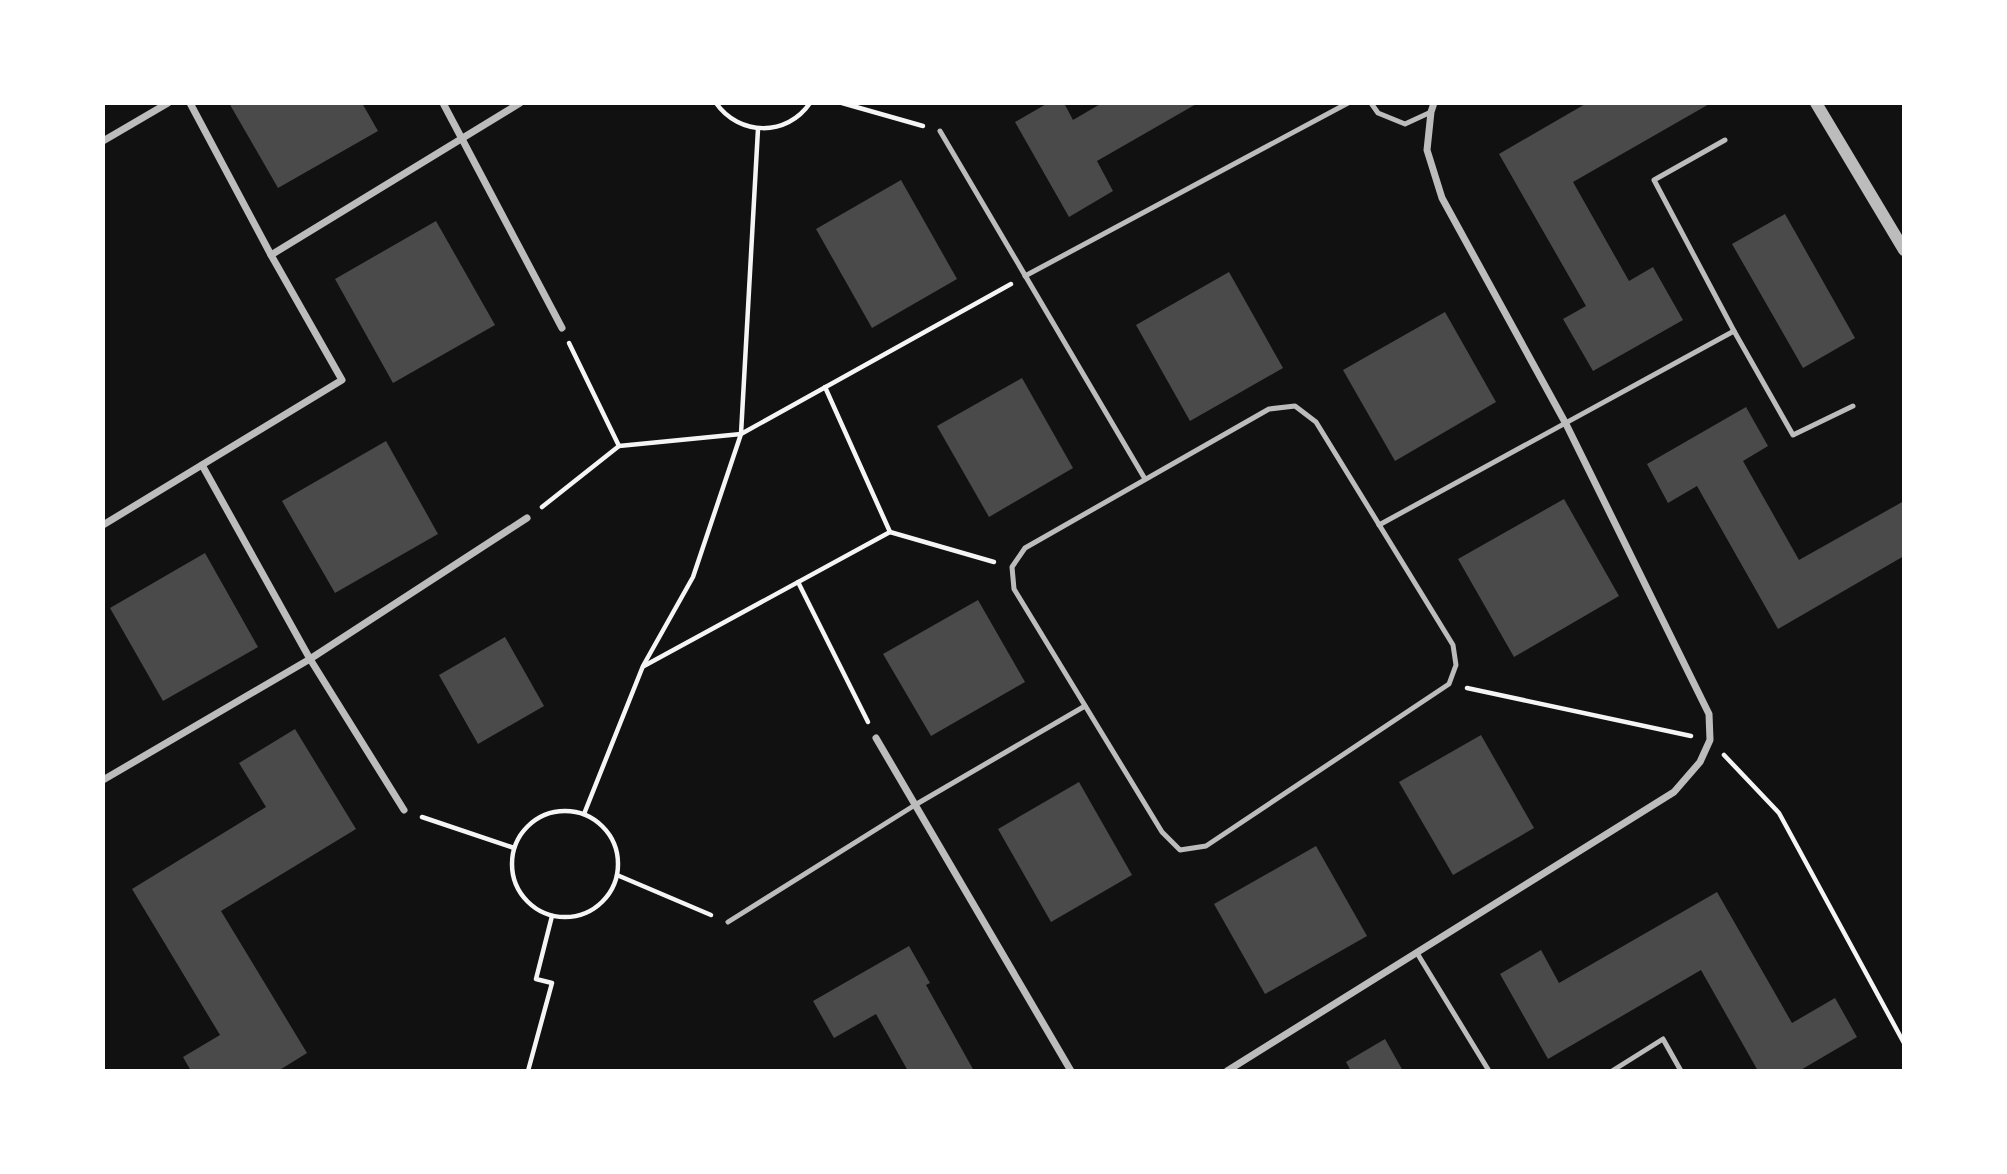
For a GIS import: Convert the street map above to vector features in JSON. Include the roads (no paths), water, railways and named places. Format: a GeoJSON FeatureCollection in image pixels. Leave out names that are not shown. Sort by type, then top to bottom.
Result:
{"type":"FeatureCollection","features":[{"type":"Feature","properties":{"kind":"street"},"geometry":{"type":"LineString","coordinates":[[103,141],[168,103]]}},
{"type":"Feature","properties":{"kind":"street"},"geometry":{"type":"LineString","coordinates":[[103,525],[342,380],[271,255],[190,103]]}},
{"type":"Feature","properties":{"kind":"street"},"geometry":{"type":"LineString","coordinates":[[443,103],[562,328]]}},
{"type":"Feature","properties":{"kind":"street"},"geometry":{"type":"LineString","coordinates":[[271,255],[520,103]]}},
{"type":"Feature","properties":{"kind":"street"},"geometry":{"type":"LineString","coordinates":[[1227,1071],[1674,792],[1700,762],[1710,740],[1709,714],[1566,424],[1441,198],[1427,150],[1434,103]]}},
{"type":"Feature","properties":{"kind":"street"},"geometry":{"type":"LineString","coordinates":[[1816,103],[1899,232],[1904,250]]}},
{"type":"Feature","properties":{"kind":"street"},"geometry":{"type":"LineString","coordinates":[[202,465],[310,659],[404,810]]}},
{"type":"Feature","properties":{"kind":"street"},"geometry":{"type":"LineString","coordinates":[[103,780],[310,659],[527,519]]}},
{"type":"Feature","properties":{"kind":"street"},"geometry":{"type":"LineString","coordinates":[[876,738],[1071,1071]]}},
{"type":"Feature","properties":{"kind":"lane"},"geometry":{"type":"LineString","coordinates":[[1026,276],[1348,103]]}},
{"type":"Feature","properties":{"kind":"lane"},"geometry":{"type":"LineString","coordinates":[[1371,103],[1378,113],[1405,124],[1431,112]]}},
{"type":"Feature","properties":{"kind":"lane"},"geometry":{"type":"LineString","coordinates":[[940,131],[1145,479]]}},
{"type":"Feature","properties":{"kind":"lane"},"geometry":{"type":"LineString","coordinates":[[1725,140],[1654,180],[1793,435],[1853,407]]}},
{"type":"Feature","properties":{"kind":"lane"},"geometry":{"type":"LineString","coordinates":[[1379,525],[1734,331]]}},
{"type":"Feature","properties":{"kind":"lane"},"geometry":{"type":"LineString","coordinates":[[1295,406],[1315,422],[1454,645],[1456,665],[1449,684],[1206,846],[1180,850],[1163,832],[1014,589],[1012,567],[1025,548],[1145,479],[1269,409],[1295,406]]}},
{"type":"Feature","properties":{"kind":"lane"},"geometry":{"type":"LineString","coordinates":[[728,922],[915,805],[1085,706]]}},
{"type":"Feature","properties":{"kind":"lane"},"geometry":{"type":"LineString","coordinates":[[1417,953],[1489,1071]]}},
{"type":"Feature","properties":{"kind":"lane"},"geometry":{"type":"LineString","coordinates":[[1612,1071],[1662,1039],[1681,1071]]}}]}
